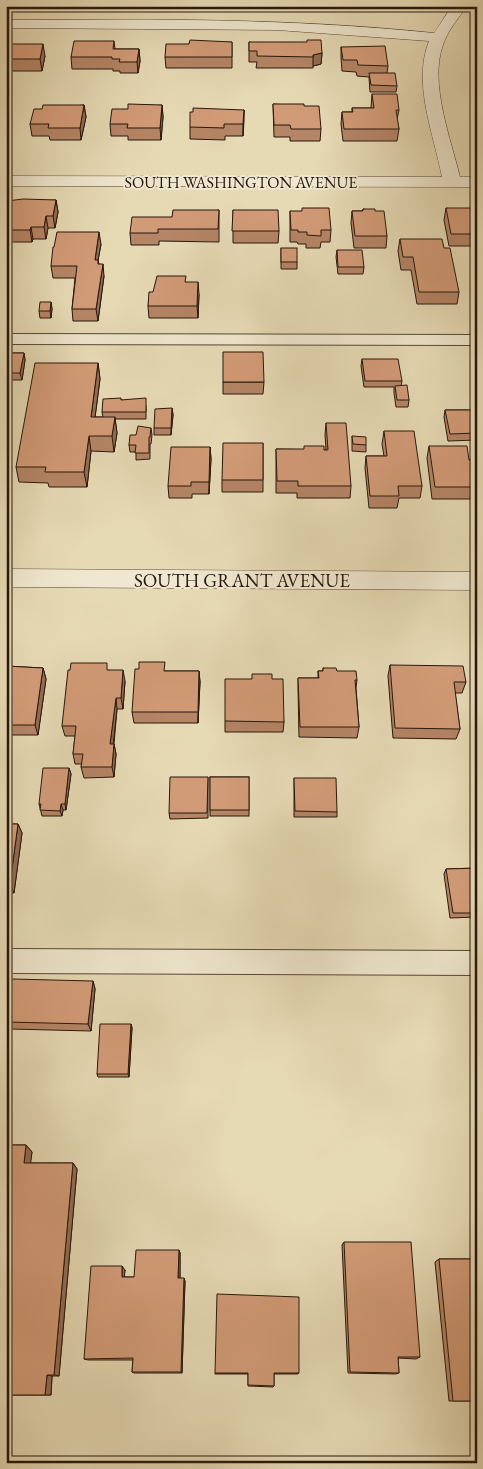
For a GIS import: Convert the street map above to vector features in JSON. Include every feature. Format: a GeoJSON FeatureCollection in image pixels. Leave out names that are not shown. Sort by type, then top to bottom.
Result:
{"type":"FeatureCollection","features":[{"type":"Feature","properties":{"kind":"street"},"geometry":{"type":"LineString","coordinates":[[452,182],[431,82],[432,56],[439,38],[454,12],[460,6]]}},
{"type":"Feature","properties":{"kind":"street"},"geometry":{"type":"LineString","coordinates":[[6,24],[263,24],[388,32],[439,38]]}},
{"type":"Feature","properties":{"kind":"street","name":"SOUTH WASHINGTON AVENUE"},"geometry":{"type":"LineString","coordinates":[[6,181],[477,182]]}},
{"type":"Feature","properties":{"kind":"street","name":"SOUTH GRANT AVENUE"},"geometry":{"type":"LineString","coordinates":[[6,578],[477,581]]}},
{"type":"Feature","properties":{"kind":"lane"},"geometry":{"type":"LineString","coordinates":[[6,338],[477,340]]}},
{"type":"Feature","properties":{"kind":"lane"},"geometry":{"type":"LineString","coordinates":[[6,960],[477,963]]}},
{"type":"Feature","properties":{"kind":"building"},"geometry":{"type":"Polygon","coordinates":[[[190,40],[232,42],[232,57],[165,57],[166,44],[189,44],[190,40]]]}},
{"type":"Feature","properties":{"kind":"building"},"geometry":{"type":"Polygon","coordinates":[[[307,40],[321,40],[322,53],[313,55],[313,57],[257,56],[257,51],[249,51],[249,42],[307,42],[307,40]]]}},
{"type":"Feature","properties":{"kind":"building"},"geometry":{"type":"Polygon","coordinates":[[[74,41],[114,41],[113,49],[139,49],[137,62],[119,62],[120,59],[112,59],[112,57],[71,57],[74,41]]]}},
{"type":"Feature","properties":{"kind":"building"},"geometry":{"type":"Polygon","coordinates":[[[6,44],[43,44],[40,59],[6,59],[6,44]]]}},
{"type":"Feature","properties":{"kind":"building"},"geometry":{"type":"Polygon","coordinates":[[[385,46],[388,66],[358,65],[357,60],[343,60],[341,47],[385,46]]]}},
{"type":"Feature","properties":{"kind":"building"},"geometry":{"type":"Polygon","coordinates":[[[369,73],[395,73],[397,86],[371,85],[369,73]]]}},
{"type":"Feature","properties":{"kind":"building"},"geometry":{"type":"Polygon","coordinates":[[[372,94],[397,94],[399,110],[396,110],[399,129],[344,129],[342,112],[353,112],[352,108],[374,108],[372,94]]]}},
{"type":"Feature","properties":{"kind":"building"},"geometry":{"type":"Polygon","coordinates":[[[128,104],[162,105],[160,128],[127,128],[128,124],[110,124],[112,109],[128,109],[128,104]]]}},
{"type":"Feature","properties":{"kind":"building"},"geometry":{"type":"Polygon","coordinates":[[[273,104],[319,106],[321,129],[291,129],[290,125],[274,125],[273,104]]]}},
{"type":"Feature","properties":{"kind":"building"},"geometry":{"type":"Polygon","coordinates":[[[43,105],[84,105],[80,128],[48,128],[49,124],[30,124],[34,109],[42,109],[43,105]]]}},
{"type":"Feature","properties":{"kind":"building"},"geometry":{"type":"Polygon","coordinates":[[[193,108],[244,110],[243,124],[224,124],[224,128],[190,127],[190,112],[193,112],[193,108]]]}},
{"type":"Feature","properties":{"kind":"building"},"geometry":{"type":"Polygon","coordinates":[[[23,199],[56,200],[53,216],[46,216],[44,227],[31,227],[30,230],[6,230],[7,201],[23,199]]]}},
{"type":"Feature","properties":{"kind":"building"},"geometry":{"type":"Polygon","coordinates":[[[302,208],[329,208],[331,230],[321,230],[321,236],[307,235],[307,232],[291,230],[290,211],[302,211],[302,208]]]}},
{"type":"Feature","properties":{"kind":"building"},"geometry":{"type":"Polygon","coordinates":[[[446,208],[474,208],[477,221],[477,250],[473,234],[451,234],[446,208]]]}},
{"type":"Feature","properties":{"kind":"building"},"geometry":{"type":"Polygon","coordinates":[[[363,209],[384,211],[387,236],[355,236],[352,211],[363,211],[363,209]]]}},
{"type":"Feature","properties":{"kind":"building"},"geometry":{"type":"Polygon","coordinates":[[[173,210],[219,210],[218,229],[158,229],[158,233],[130,233],[132,217],[172,217],[173,210]]]}},
{"type":"Feature","properties":{"kind":"building"},"geometry":{"type":"Polygon","coordinates":[[[233,210],[278,210],[279,231],[232,231],[233,210]]]}},
{"type":"Feature","properties":{"kind":"building"},"geometry":{"type":"Polygon","coordinates":[[[57,232],[99,232],[95,260],[98,260],[98,264],[103,264],[96,309],[72,309],[77,266],[51,266],[57,232]]]}},
{"type":"Feature","properties":{"kind":"building"},"geometry":{"type":"Polygon","coordinates":[[[400,239],[442,239],[444,248],[450,248],[459,292],[419,292],[413,257],[403,257],[400,239]]]}},
{"type":"Feature","properties":{"kind":"building"},"geometry":{"type":"Polygon","coordinates":[[[281,248],[297,248],[297,262],[281,262],[281,248]]]}},
{"type":"Feature","properties":{"kind":"building"},"geometry":{"type":"Polygon","coordinates":[[[337,250],[362,250],[364,267],[338,267],[337,250]]]}},
{"type":"Feature","properties":{"kind":"building"},"geometry":{"type":"Polygon","coordinates":[[[157,276],[186,276],[185,282],[198,282],[197,306],[148,306],[149,292],[153,292],[157,276]]]}},
{"type":"Feature","properties":{"kind":"building"},"geometry":{"type":"Polygon","coordinates":[[[40,302],[51,302],[50,311],[39,311],[40,302]]]}},
{"type":"Feature","properties":{"kind":"building"},"geometry":{"type":"Polygon","coordinates":[[[223,352],[263,352],[264,382],[223,382],[223,352]]]}},
{"type":"Feature","properties":{"kind":"building"},"geometry":{"type":"Polygon","coordinates":[[[6,353],[24,353],[20,373],[6,373],[6,353]]]}},
{"type":"Feature","properties":{"kind":"building"},"geometry":{"type":"Polygon","coordinates":[[[362,359],[398,359],[402,381],[365,381],[362,359]]]}},
{"type":"Feature","properties":{"kind":"building"},"geometry":{"type":"Polygon","coordinates":[[[35,363],[98,363],[91,417],[115,417],[112,436],[89,436],[84,472],[45,472],[46,467],[16,467],[35,363]]]}},
{"type":"Feature","properties":{"kind":"building"},"geometry":{"type":"Polygon","coordinates":[[[407,385],[409,400],[397,400],[395,386],[407,385]]]}},
{"type":"Feature","properties":{"kind":"building"},"geometry":{"type":"Polygon","coordinates":[[[121,398],[121,400],[146,398],[146,412],[102,412],[103,399],[121,398]]]}},
{"type":"Feature","properties":{"kind":"building"},"geometry":{"type":"Polygon","coordinates":[[[172,408],[171,428],[154,428],[155,409],[172,408]]]}},
{"type":"Feature","properties":{"kind":"building"},"geometry":{"type":"Polygon","coordinates":[[[445,410],[477,410],[477,433],[450,434],[445,410]]]}},
{"type":"Feature","properties":{"kind":"building"},"geometry":{"type":"Polygon","coordinates":[[[326,423],[346,423],[351,486],[298,486],[298,481],[277,481],[276,449],[304,449],[304,446],[324,446],[324,450],[328,450],[326,423]]]}},
{"type":"Feature","properties":{"kind":"building"},"geometry":{"type":"Polygon","coordinates":[[[138,426],[151,428],[149,453],[135,453],[136,445],[129,445],[130,435],[136,435],[138,426]]]}},
{"type":"Feature","properties":{"kind":"building"},"geometry":{"type":"Polygon","coordinates":[[[384,431],[414,431],[422,486],[398,486],[399,496],[370,496],[366,456],[387,456],[384,431]]]}},
{"type":"Feature","properties":{"kind":"building"},"geometry":{"type":"Polygon","coordinates":[[[352,436],[366,437],[366,445],[353,444],[352,436]]]}},
{"type":"Feature","properties":{"kind":"building"},"geometry":{"type":"Polygon","coordinates":[[[223,443],[263,443],[263,480],[222,480],[223,443]]]}},
{"type":"Feature","properties":{"kind":"building"},"geometry":{"type":"Polygon","coordinates":[[[429,446],[467,446],[469,460],[477,460],[477,487],[435,487],[429,446]]]}},
{"type":"Feature","properties":{"kind":"building"},"geometry":{"type":"Polygon","coordinates":[[[171,447],[210,447],[209,482],[191,482],[191,486],[168,486],[171,447]]]}},
{"type":"Feature","properties":{"kind":"building"},"geometry":{"type":"Polygon","coordinates":[[[139,662],[165,662],[164,671],[199,671],[198,712],[132,712],[135,669],[139,669],[139,662]]]}},
{"type":"Feature","properties":{"kind":"building"},"geometry":{"type":"Polygon","coordinates":[[[71,663],[107,663],[107,670],[123,670],[121,698],[116,698],[110,744],[114,744],[112,767],[81,767],[83,754],[73,754],[76,726],[62,726],[68,670],[70,670],[71,663]]]}},
{"type":"Feature","properties":{"kind":"building"},"geometry":{"type":"Polygon","coordinates":[[[390,665],[463,666],[466,682],[454,682],[460,729],[395,728],[390,665]]]}},
{"type":"Feature","properties":{"kind":"building"},"geometry":{"type":"Polygon","coordinates":[[[6,666],[43,668],[35,725],[6,725],[6,666]]]}},
{"type":"Feature","properties":{"kind":"building"},"geometry":{"type":"Polygon","coordinates":[[[323,668],[336,668],[337,671],[356,671],[359,727],[300,727],[298,678],[319,678],[318,671],[323,671],[323,668]]]}},
{"type":"Feature","properties":{"kind":"building"},"geometry":{"type":"Polygon","coordinates":[[[252,674],[272,674],[272,679],[283,679],[284,722],[225,721],[225,679],[252,679],[252,674]]]}},
{"type":"Feature","properties":{"kind":"building"},"geometry":{"type":"Polygon","coordinates":[[[43,768],[69,768],[65,804],[61,804],[60,811],[40,810],[43,768]]]}},
{"type":"Feature","properties":{"kind":"building"},"geometry":{"type":"Polygon","coordinates":[[[170,777],[208,777],[207,813],[169,813],[170,777]]]}},
{"type":"Feature","properties":{"kind":"building"},"geometry":{"type":"Polygon","coordinates":[[[210,777],[249,777],[249,810],[210,810],[210,777]]]}},
{"type":"Feature","properties":{"kind":"building"},"geometry":{"type":"Polygon","coordinates":[[[294,778],[336,778],[337,812],[295,811],[294,778]]]}},
{"type":"Feature","properties":{"kind":"building"},"geometry":{"type":"Polygon","coordinates":[[[6,824],[18,824],[10,884],[6,884],[6,824]]]}},
{"type":"Feature","properties":{"kind":"building"},"geometry":{"type":"Polygon","coordinates":[[[477,868],[477,913],[453,913],[446,869],[477,868]]]}},
{"type":"Feature","properties":{"kind":"building"},"geometry":{"type":"Polygon","coordinates":[[[12,979],[93,981],[88,1024],[6,1022],[12,979]]]}},
{"type":"Feature","properties":{"kind":"building"},"geometry":{"type":"Polygon","coordinates":[[[100,1024],[131,1024],[128,1074],[97,1074],[100,1024]]]}},
{"type":"Feature","properties":{"kind":"building"},"geometry":{"type":"Polygon","coordinates":[[[6,1145],[26,1145],[24,1163],[73,1163],[54,1375],[47,1375],[45,1395],[6,1395],[6,1145]]]}},
{"type":"Feature","properties":{"kind":"building"},"geometry":{"type":"Polygon","coordinates":[[[344,1242],[411,1242],[420,1357],[398,1357],[399,1373],[350,1372],[344,1242]]]}},
{"type":"Feature","properties":{"kind":"building"},"geometry":{"type":"Polygon","coordinates":[[[136,1250],[179,1250],[178,1278],[184,1278],[181,1372],[132,1372],[133,1358],[84,1359],[91,1266],[122,1266],[122,1277],[134,1277],[136,1250]]]}},
{"type":"Feature","properties":{"kind":"building"},"geometry":{"type":"Polygon","coordinates":[[[439,1259],[477,1259],[477,1401],[453,1401],[439,1259]]]}},
{"type":"Feature","properties":{"kind":"building"},"geometry":{"type":"Polygon","coordinates":[[[217,1294],[299,1297],[299,1373],[274,1373],[274,1386],[248,1385],[248,1373],[215,1373],[217,1294]]]}}]}
